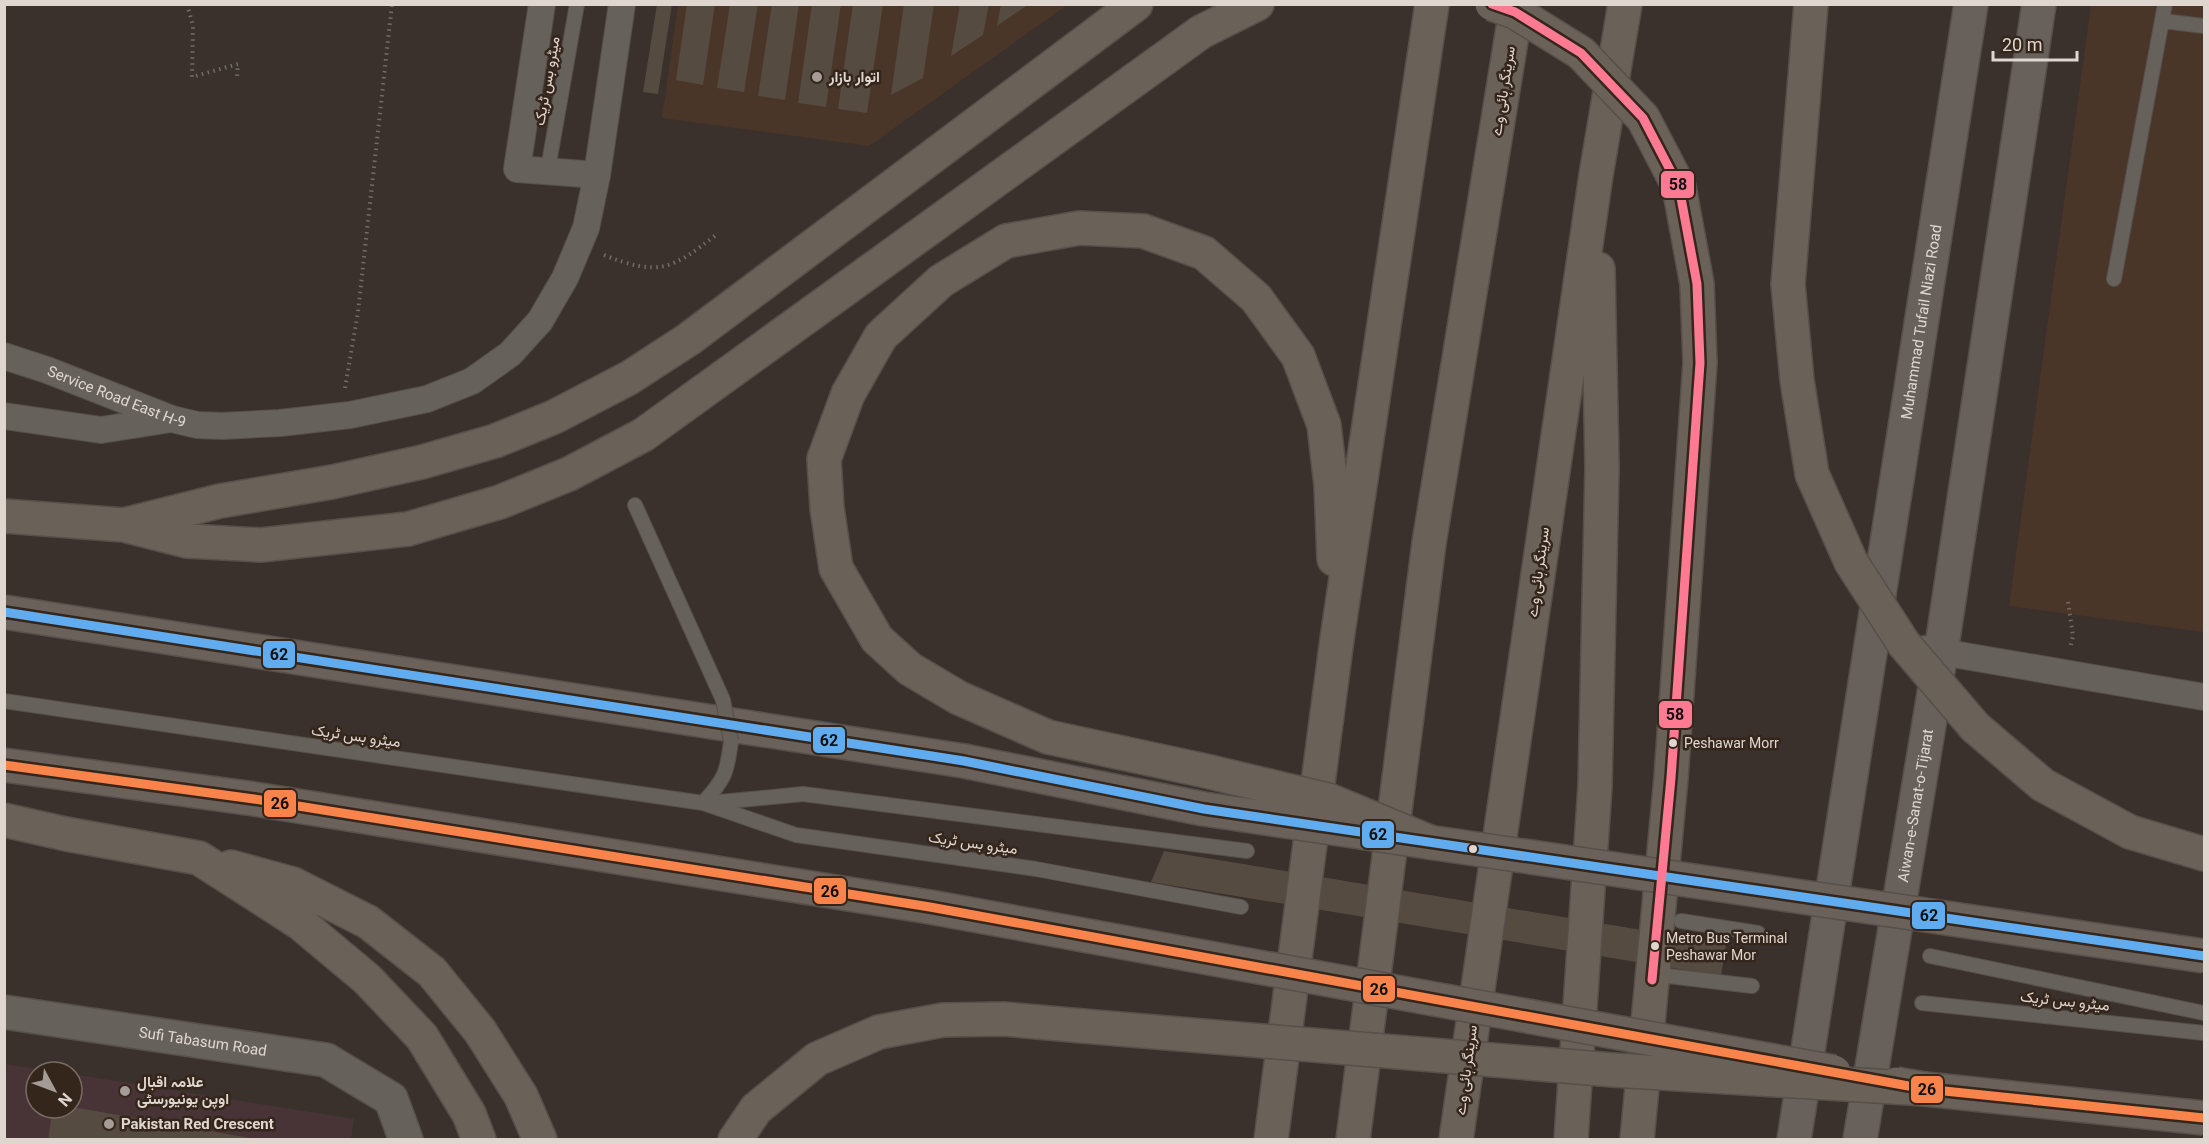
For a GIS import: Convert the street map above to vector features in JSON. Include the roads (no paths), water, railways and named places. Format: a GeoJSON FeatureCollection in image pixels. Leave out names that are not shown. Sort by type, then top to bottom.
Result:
{"type":"FeatureCollection","features":[{"type":"Feature","properties":{"kind":"highway"},"geometry":{"type":"LineString","coordinates":[[124,525],[220,501],[332,482],[422,462],[495,441],[554,417],[629,378],[689,339],[1136,4]]}},
{"type":"Feature","properties":{"kind":"highway"},"geometry":{"type":"LineString","coordinates":[[4,516],[124,525],[187,541],[261,545],[408,529],[500,502],[569,474],[643,435],[1201,32],[1257,4]]}},
{"type":"Feature","properties":{"kind":"highway"},"geometry":{"type":"LineString","coordinates":[[1271,1140],[1337,639],[1432,4]]}},
{"type":"Feature","properties":{"kind":"highway"},"geometry":{"type":"LineString","coordinates":[[1492,4],[1515,12],[1581,53],[1642,118],[1679,187],[1697,284],[1700,363],[1671,778],[1637,1140]]}},
{"type":"Feature","properties":{"kind":"highway","name":"سرینگر ہائی وے"},"geometry":{"type":"LineString","coordinates":[[1353,1140],[1429,543],[1517,4]]}},
{"type":"Feature","properties":{"kind":"highway","name":"سرینگر ہائی وے"},"geometry":{"type":"LineString","coordinates":[[1456,1140],[1596,175],[1625,4]]}},
{"type":"Feature","properties":{"kind":"highway"},"geometry":{"type":"LineString","coordinates":[[1811,4],[1788,284],[1797,380],[1812,474],[1851,562],[1904,644],[1975,727],[2043,785],[2130,832],[2205,855]]}},
{"type":"Feature","properties":{"kind":"highway"},"geometry":{"type":"LineString","coordinates":[[1571,1140],[1595,786],[1602,467],[1596,175]]}},
{"type":"Feature","properties":{"kind":"highway"},"geometry":{"type":"LineString","coordinates":[[1337,639],[1331,485],[1324,425],[1298,356],[1256,298],[1204,253],[1143,231],[1078,228],[1006,241],[941,281],[881,336],[848,394],[824,459],[827,508],[836,568],[877,639],[910,669],[959,698],[1048,737],[1328,800],[1432,843]]}},
{"type":"Feature","properties":{"kind":"highway"},"geometry":{"type":"LineString","coordinates":[[4,820],[66,834],[199,858],[293,884],[368,922],[432,972],[480,1031],[521,1096],[540,1140]]}},
{"type":"Feature","properties":{"kind":"highway"},"geometry":{"type":"LineString","coordinates":[[199,858],[300,923],[367,979],[422,1037],[469,1114],[479,1140]]}},
{"type":"Feature","properties":{"kind":"highway"},"geometry":{"type":"LineString","coordinates":[[735,1140],[756,1109],[817,1059],[879,1032],[943,1020],[1004,1019],[1613,1070],[1925,1089]]}},
{"type":"Feature","properties":{"kind":"main road","name":"Muhammad Tufail Niazi Road"},"geometry":{"type":"LineString","coordinates":[[1873,640],[1971,4]]}},
{"type":"Feature","properties":{"kind":"main road","name":"Aiwan-e-Sanat-o-Tijarat"},"geometry":{"type":"LineString","coordinates":[[1860,1140],[1941,652],[2039,4]]}},
{"type":"Feature","properties":{"kind":"main road"},"geometry":{"type":"LineString","coordinates":[[4,612],[964,762],[1204,809],[2205,956]]}},
{"type":"Feature","properties":{"kind":"main road"},"geometry":{"type":"LineString","coordinates":[[1794,1140],[1873,640]]}},
{"type":"Feature","properties":{"kind":"main road"},"geometry":{"type":"LineString","coordinates":[[4,765],[254,799],[930,906],[1925,1089],[2205,1118]]}},
{"type":"Feature","properties":{"kind":"street"},"geometry":{"type":"LineString","coordinates":[[542,4],[517,169],[597,175]]}},
{"type":"Feature","properties":{"kind":"street"},"geometry":{"type":"LineString","coordinates":[[172,419],[197,425],[222,426],[280,423],[341,416],[427,399],[472,381],[510,354],[540,321],[565,278],[586,228],[597,175],[622,4]]}},
{"type":"Feature","properties":{"kind":"street","name":"Service Road East H-9"},"geometry":{"type":"LineString","coordinates":[[4,356],[47,370],[172,419]]}},
{"type":"Feature","properties":{"kind":"street","name":"Service Road East H-9"},"geometry":{"type":"LineString","coordinates":[[4,416],[101,430],[172,419]]}},
{"type":"Feature","properties":{"kind":"street"},"geometry":{"type":"LineString","coordinates":[[1873,640],[2205,697]]}},
{"type":"Feature","properties":{"kind":"street","name":"Sufi Tabasum Road"},"geometry":{"type":"LineString","coordinates":[[4,1012],[326,1060],[390,1099],[406,1140]]}},
{"type":"Feature","properties":{"kind":"lane","name":"میٹرو بس ٹریک"},"geometry":{"type":"LineString","coordinates":[[549,163],[577,4]]}},
{"type":"Feature","properties":{"kind":"lane"},"geometry":{"type":"LineString","coordinates":[[2114,279],[2166,4]]}},
{"type":"Feature","properties":{"kind":"lane"},"geometry":{"type":"LineString","coordinates":[[2163,21],[2205,26]]}},
{"type":"Feature","properties":{"kind":"lane"},"geometry":{"type":"LineString","coordinates":[[635,505],[723,700],[731,741],[727,769],[722,783],[704,803]]}},
{"type":"Feature","properties":{"kind":"lane","name":"میٹرو بس ٹریک"},"geometry":{"type":"LineString","coordinates":[[4,701],[704,803],[796,835],[1036,868],[1241,907]]}},
{"type":"Feature","properties":{"kind":"lane","name":"میٹرو بس ٹریک"},"geometry":{"type":"LineString","coordinates":[[704,803],[803,794],[1247,851]]}},
{"type":"Feature","properties":{"kind":"lane"},"geometry":{"type":"LineString","coordinates":[[1681,921],[1758,933]]}},
{"type":"Feature","properties":{"kind":"lane","name":"میٹرو بس ٹریک"},"geometry":{"type":"LineString","coordinates":[[1930,956],[2205,1013]]}},
{"type":"Feature","properties":{"kind":"lane"},"geometry":{"type":"LineString","coordinates":[[1668,976],[1752,986]]}},
{"type":"Feature","properties":{"kind":"lane","name":"میٹرو بس ٹریک"},"geometry":{"type":"LineString","coordinates":[[1922,1003],[2205,1033]]}},
{"type":"Feature","properties":{"kind":"place","name":"اتوار بازار"},"geometry":{"type":"Point","coordinates":[817,77]}},
{"type":"Feature","properties":{"kind":"place","name":"Peshawar Morr"},"geometry":{"type":"Point","coordinates":[1673,743]}},
{"type":"Feature","properties":{"kind":"place","name":"Metro Bus Terminal Peshawar Mor"},"geometry":{"type":"Point","coordinates":[1655,946]}},
{"type":"Feature","properties":{"kind":"place","name":"علامہ اقبال اوپن یونیورسٹی"},"geometry":{"type":"Point","coordinates":[125,1091]}},
{"type":"Feature","properties":{"kind":"place","name":"Pakistan Red Crescent"},"geometry":{"type":"Point","coordinates":[109,1124]}}]}
